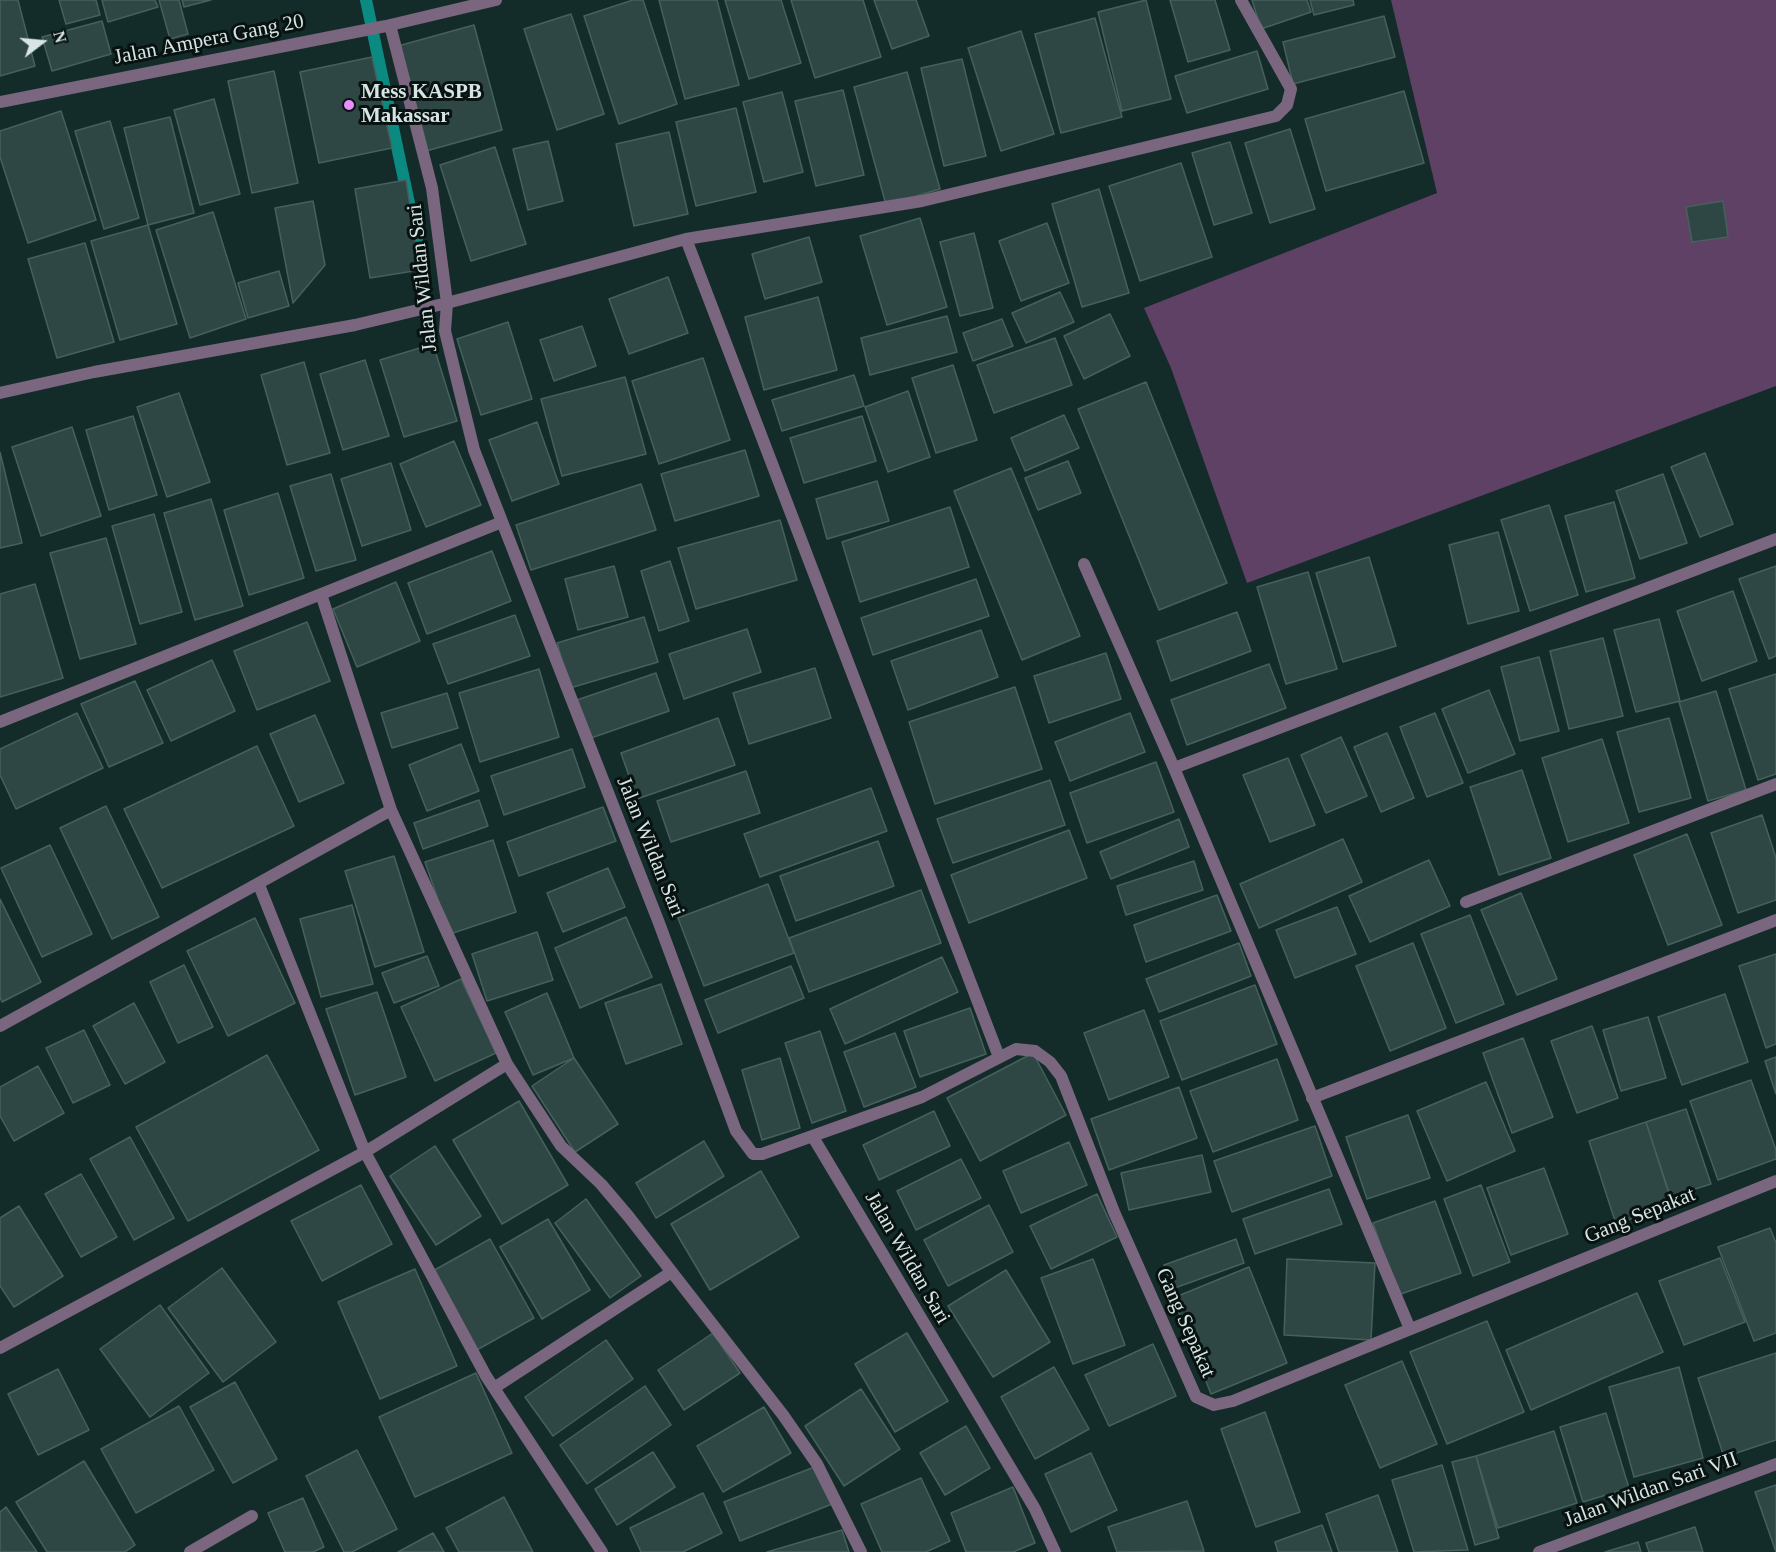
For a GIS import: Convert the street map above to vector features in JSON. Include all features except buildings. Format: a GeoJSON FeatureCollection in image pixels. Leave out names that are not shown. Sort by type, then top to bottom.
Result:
{"type":"FeatureCollection","features":[{"type":"Feature","properties":{"kind":"street","name":"Jalan Ampera Gang 20"},"geometry":{"type":"LineString","coordinates":[[0,102],[388,26],[496,0]]}},
{"type":"Feature","properties":{"kind":"street"},"geometry":{"type":"LineString","coordinates":[[0,393],[94,372],[355,325],[447,303],[686,239],[922,201],[1276,116],[1287,105],[1291,89],[1241,0]]}},
{"type":"Feature","properties":{"kind":"street","name":"Jalan Wildan Sari"},"geometry":{"type":"LineString","coordinates":[[388,26],[432,188],[447,303],[445,331],[471,439],[501,522],[659,922],[736,1131],[753,1154],[762,1154],[813,1137],[919,1319],[1035,1509],[1055,1552]]}},
{"type":"Feature","properties":{"kind":"street"},"geometry":{"type":"LineString","coordinates":[[686,239],[999,1057]]}},
{"type":"Feature","properties":{"kind":"street"},"geometry":{"type":"LineString","coordinates":[[0,722],[501,522]]}},
{"type":"Feature","properties":{"kind":"street"},"geometry":{"type":"LineString","coordinates":[[1174,768],[1776,538]]}},
{"type":"Feature","properties":{"kind":"street"},"geometry":{"type":"LineString","coordinates":[[1084,564],[1174,768],[1410,1329]]}},
{"type":"Feature","properties":{"kind":"street"},"geometry":{"type":"LineString","coordinates":[[321,594],[390,810],[507,1064],[561,1146],[601,1184],[783,1415],[817,1464],[861,1552]]}},
{"type":"Feature","properties":{"kind":"street"},"geometry":{"type":"LineString","coordinates":[[1466,902],[1776,783]]}},
{"type":"Feature","properties":{"kind":"street"},"geometry":{"type":"LineString","coordinates":[[0,1026],[259,885],[390,810]]}},
{"type":"Feature","properties":{"kind":"street"},"geometry":{"type":"LineString","coordinates":[[259,885],[365,1152],[494,1388],[602,1552]]}},
{"type":"Feature","properties":{"kind":"street"},"geometry":{"type":"LineString","coordinates":[[1312,1098],[1776,920]]}},
{"type":"Feature","properties":{"kind":"street","name":"Gang Sepakat"},"geometry":{"type":"LineString","coordinates":[[813,1137],[922,1097],[1016,1049],[1035,1051],[1050,1062],[1061,1076],[1114,1212],[1196,1397],[1214,1405],[1233,1401],[1776,1181]]}},
{"type":"Feature","properties":{"kind":"street"},"geometry":{"type":"LineString","coordinates":[[0,1348],[365,1152],[507,1064]]}},
{"type":"Feature","properties":{"kind":"street"},"geometry":{"type":"LineString","coordinates":[[494,1388],[670,1272]]}},
{"type":"Feature","properties":{"kind":"street","name":"Jalan Wildan Sari VII"},"geometry":{"type":"LineString","coordinates":[[1539,1552],[1776,1464]]}},
{"type":"Feature","properties":{"kind":"street"},"geometry":{"type":"LineString","coordinates":[[189,1552],[252,1516]]}},
{"type":"Feature","properties":{"kind":"shaded area"},"geometry":{"type":"Polygon","coordinates":[[[1391,0],[1776,0],[1776,386],[1247,583],[1171,368],[1144,308],[1437,193],[1391,0]]]}},
{"type":"Feature","properties":{"kind":"waterway"},"geometry":{"type":"LineString","coordinates":[[366,0],[424,274]]}},
{"type":"Feature","properties":{"kind":"place","name":"Mess KASPB Makassar"},"geometry":{"type":"Point","coordinates":[349,105]}}]}
